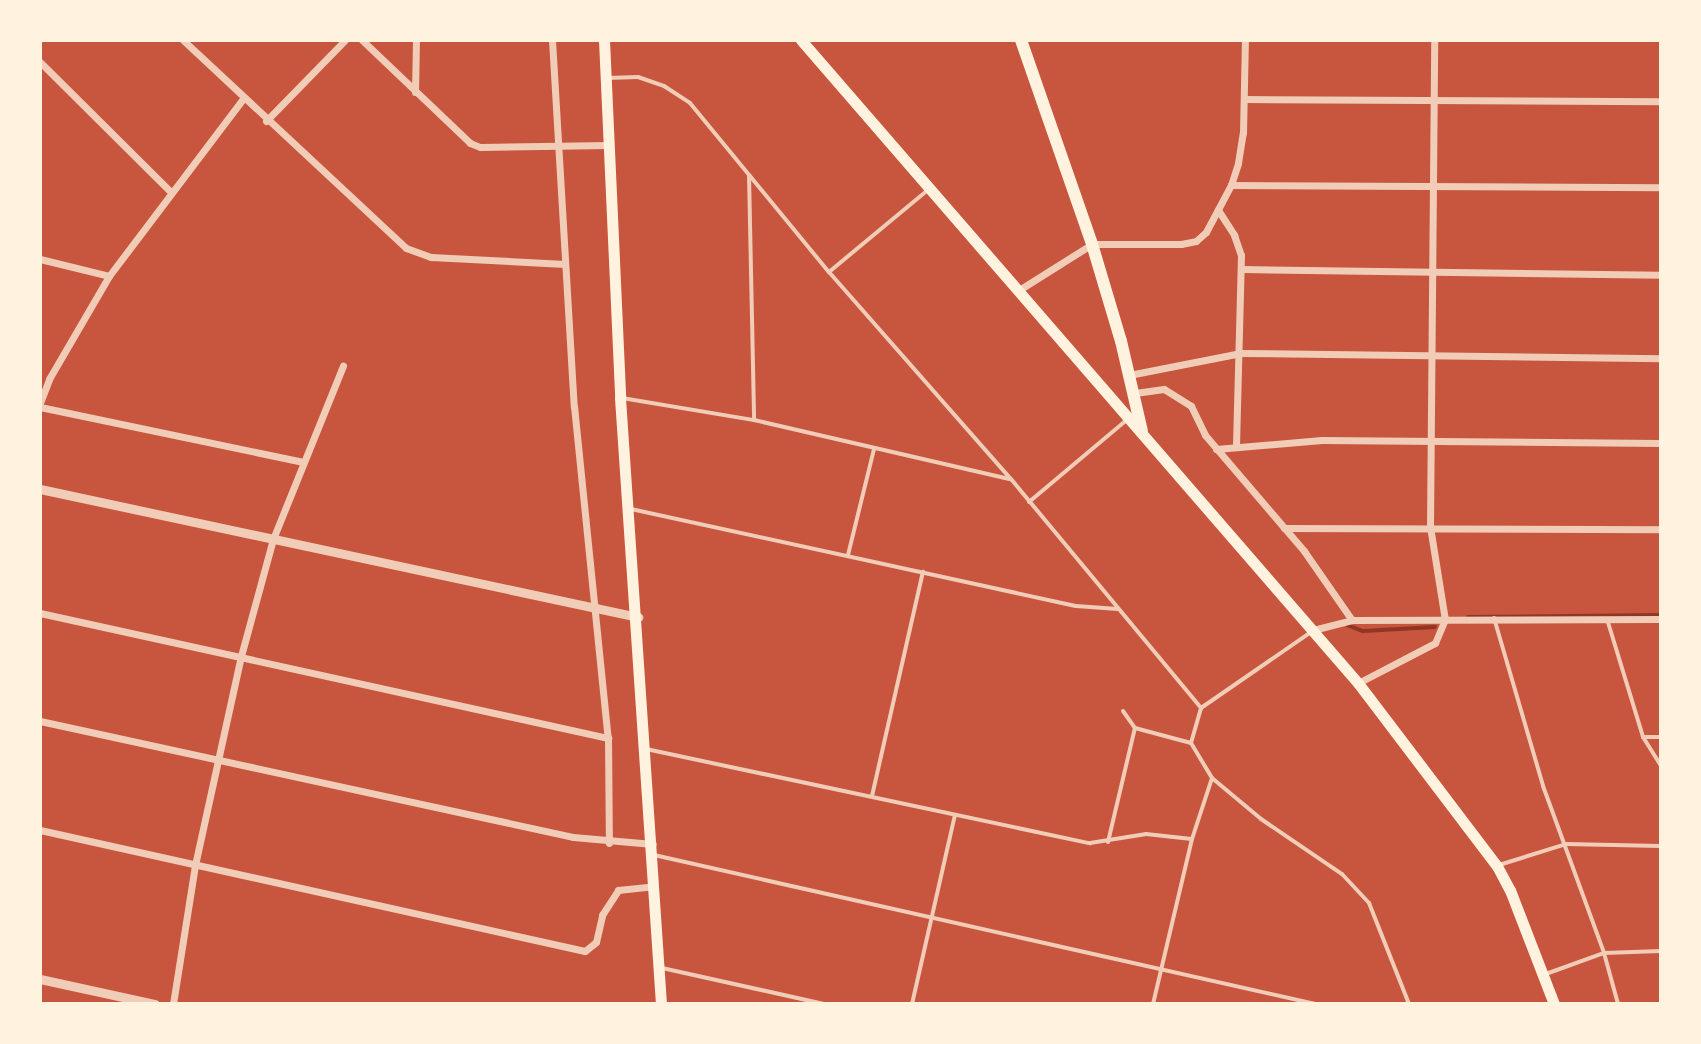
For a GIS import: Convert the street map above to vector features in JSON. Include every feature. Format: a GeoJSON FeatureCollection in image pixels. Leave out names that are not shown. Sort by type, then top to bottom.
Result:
{"type":"FeatureCollection","features":[{"type":"Feature","properties":{"kind":"main road"},"geometry":{"type":"LineString","coordinates":[[604,40],[620,398],[638,617],[661,1004]]}},
{"type":"Feature","properties":{"kind":"main road"},"geometry":{"type":"LineString","coordinates":[[801,40],[1358,683],[1497,866],[1510,890],[1543,975],[1550,1003]]}},
{"type":"Feature","properties":{"kind":"main road"},"geometry":{"type":"LineString","coordinates":[[1021,40],[1092,244],[1135,393],[1142,431]]}},
{"type":"Feature","properties":{"kind":"street"},"geometry":{"type":"LineString","coordinates":[[183,40],[266,121],[406,248],[431,257],[565,264]]}},
{"type":"Feature","properties":{"kind":"street"},"geometry":{"type":"LineString","coordinates":[[266,121],[345,40]]}},
{"type":"Feature","properties":{"kind":"street"},"geometry":{"type":"LineString","coordinates":[[362,40],[470,143],[480,147],[611,145]]}},
{"type":"Feature","properties":{"kind":"street"},"geometry":{"type":"LineString","coordinates":[[415,92],[416,40]]}},
{"type":"Feature","properties":{"kind":"street"},"geometry":{"type":"LineString","coordinates":[[552,40],[574,406],[608,738],[609,843]]}},
{"type":"Feature","properties":{"kind":"street"},"geometry":{"type":"LineString","coordinates":[[1019,290],[1092,244],[1196,241],[1206,232],[1231,185],[1243,133],[1245,40]]}},
{"type":"Feature","properties":{"kind":"street"},"geometry":{"type":"LineString","coordinates":[[1358,683],[1435,643],[1445,620],[1430,526],[1435,271],[1434,40]]}},
{"type":"Feature","properties":{"kind":"street"},"geometry":{"type":"LineString","coordinates":[[40,62],[170,191]]}},
{"type":"Feature","properties":{"kind":"street"},"geometry":{"type":"LineString","coordinates":[[243,99],[170,191],[109,276],[49,379],[40,405],[303,462]]}},
{"type":"Feature","properties":{"kind":"street"},"geometry":{"type":"LineString","coordinates":[[1245,99],[1661,101]]}},
{"type":"Feature","properties":{"kind":"street"},"geometry":{"type":"LineString","coordinates":[[1231,185],[1661,187]]}},
{"type":"Feature","properties":{"kind":"street"},"geometry":{"type":"LineString","coordinates":[[1218,210],[1234,235],[1242,269],[1236,445]]}},
{"type":"Feature","properties":{"kind":"street"},"geometry":{"type":"LineString","coordinates":[[40,259],[109,276]]}},
{"type":"Feature","properties":{"kind":"street"},"geometry":{"type":"LineString","coordinates":[[1242,269],[1661,275]]}},
{"type":"Feature","properties":{"kind":"street"},"geometry":{"type":"LineString","coordinates":[[1129,375],[1241,353],[1661,358]]}},
{"type":"Feature","properties":{"kind":"street"},"geometry":{"type":"LineString","coordinates":[[173,1004],[195,865],[241,656],[273,539],[343,366]]}},
{"type":"Feature","properties":{"kind":"street"},"geometry":{"type":"LineString","coordinates":[[40,376],[49,379]]}},
{"type":"Feature","properties":{"kind":"street"},"geometry":{"type":"LineString","coordinates":[[1135,393],[1164,389],[1180,396],[1191,406],[1216,449],[1318,568],[1352,620]]}},
{"type":"Feature","properties":{"kind":"street"},"geometry":{"type":"LineString","coordinates":[[1216,449],[1322,440],[1661,443]]}},
{"type":"Feature","properties":{"kind":"street"},"geometry":{"type":"LineString","coordinates":[[40,489],[638,617]]}},
{"type":"Feature","properties":{"kind":"street"},"geometry":{"type":"LineString","coordinates":[[1284,528],[1661,529]]}},
{"type":"Feature","properties":{"kind":"street"},"geometry":{"type":"LineString","coordinates":[[40,613],[608,738]]}},
{"type":"Feature","properties":{"kind":"street"},"geometry":{"type":"LineString","coordinates":[[1313,630],[1352,620],[1661,619]]}},
{"type":"Feature","properties":{"kind":"street"},"geometry":{"type":"LineString","coordinates":[[40,721],[217,761],[653,850]]}},
{"type":"Feature","properties":{"kind":"street"},"geometry":{"type":"LineString","coordinates":[[40,830],[585,951],[596,942],[602,915],[618,890],[655,886]]}},
{"type":"Feature","properties":{"kind":"street"},"geometry":{"type":"LineString","coordinates":[[40,979],[155,1004]]}},
{"type":"Feature","properties":{"kind":"lane"},"geometry":{"type":"LineString","coordinates":[[607,78],[638,77],[664,86],[690,103],[829,272],[1011,479],[1201,708]]}},
{"type":"Feature","properties":{"kind":"lane"},"geometry":{"type":"LineString","coordinates":[[749,175],[754,420]]}},
{"type":"Feature","properties":{"kind":"lane"},"geometry":{"type":"LineString","coordinates":[[829,272],[930,188]]}},
{"type":"Feature","properties":{"kind":"lane"},"geometry":{"type":"LineString","coordinates":[[620,398],[754,420],[1011,479]]}},
{"type":"Feature","properties":{"kind":"lane"},"geometry":{"type":"LineString","coordinates":[[1029,502],[1130,418]]}},
{"type":"Feature","properties":{"kind":"lane"},"geometry":{"type":"LineString","coordinates":[[848,555],[874,449]]}},
{"type":"Feature","properties":{"kind":"lane"},"geometry":{"type":"LineString","coordinates":[[630,509],[1076,606],[1118,609]]}},
{"type":"Feature","properties":{"kind":"lane"},"geometry":{"type":"LineString","coordinates":[[872,796],[923,571]]}},
{"type":"Feature","properties":{"kind":"lane"},"geometry":{"type":"LineString","coordinates":[[1494,618],[1543,786],[1604,953],[1618,1004]]}},
{"type":"Feature","properties":{"kind":"lane"},"geometry":{"type":"LineString","coordinates":[[1607,619],[1643,737],[1661,766]]}},
{"type":"Feature","properties":{"kind":"lane"},"geometry":{"type":"LineString","coordinates":[[1191,743],[1201,708],[1313,630]]}},
{"type":"Feature","properties":{"kind":"lane"},"geometry":{"type":"LineString","coordinates":[[1123,711],[1135,728],[1191,743],[1212,778],[1261,819],[1342,874],[1369,903],[1409,1004]]}},
{"type":"Feature","properties":{"kind":"lane"},"geometry":{"type":"LineString","coordinates":[[1108,842],[1135,728]]}},
{"type":"Feature","properties":{"kind":"lane"},"geometry":{"type":"LineString","coordinates":[[1643,737],[1661,737]]}},
{"type":"Feature","properties":{"kind":"lane"},"geometry":{"type":"LineString","coordinates":[[646,749],[1090,843],[1146,834],[1192,839]]}},
{"type":"Feature","properties":{"kind":"lane"},"geometry":{"type":"LineString","coordinates":[[1153,1004],[1192,839],[1212,778]]}},
{"type":"Feature","properties":{"kind":"lane"},"geometry":{"type":"LineString","coordinates":[[912,1004],[955,815]]}},
{"type":"Feature","properties":{"kind":"lane"},"geometry":{"type":"LineString","coordinates":[[1497,866],[1566,844],[1661,846]]}},
{"type":"Feature","properties":{"kind":"lane"},"geometry":{"type":"LineString","coordinates":[[653,850],[1161,972],[1315,1004]]}},
{"type":"Feature","properties":{"kind":"lane"},"geometry":{"type":"LineString","coordinates":[[1543,975],[1604,953],[1661,951]]}},
{"type":"Feature","properties":{"kind":"lane"},"geometry":{"type":"LineString","coordinates":[[659,968],[824,1004]]}},
{"type":"Feature","properties":{"kind":"waterway"},"geometry":{"type":"LineString","coordinates":[[1468,617],[1661,615]]}},
{"type":"Feature","properties":{"kind":"waterway"},"geometry":{"type":"LineString","coordinates":[[1347,625],[1363,631],[1435,627]]}}]}
